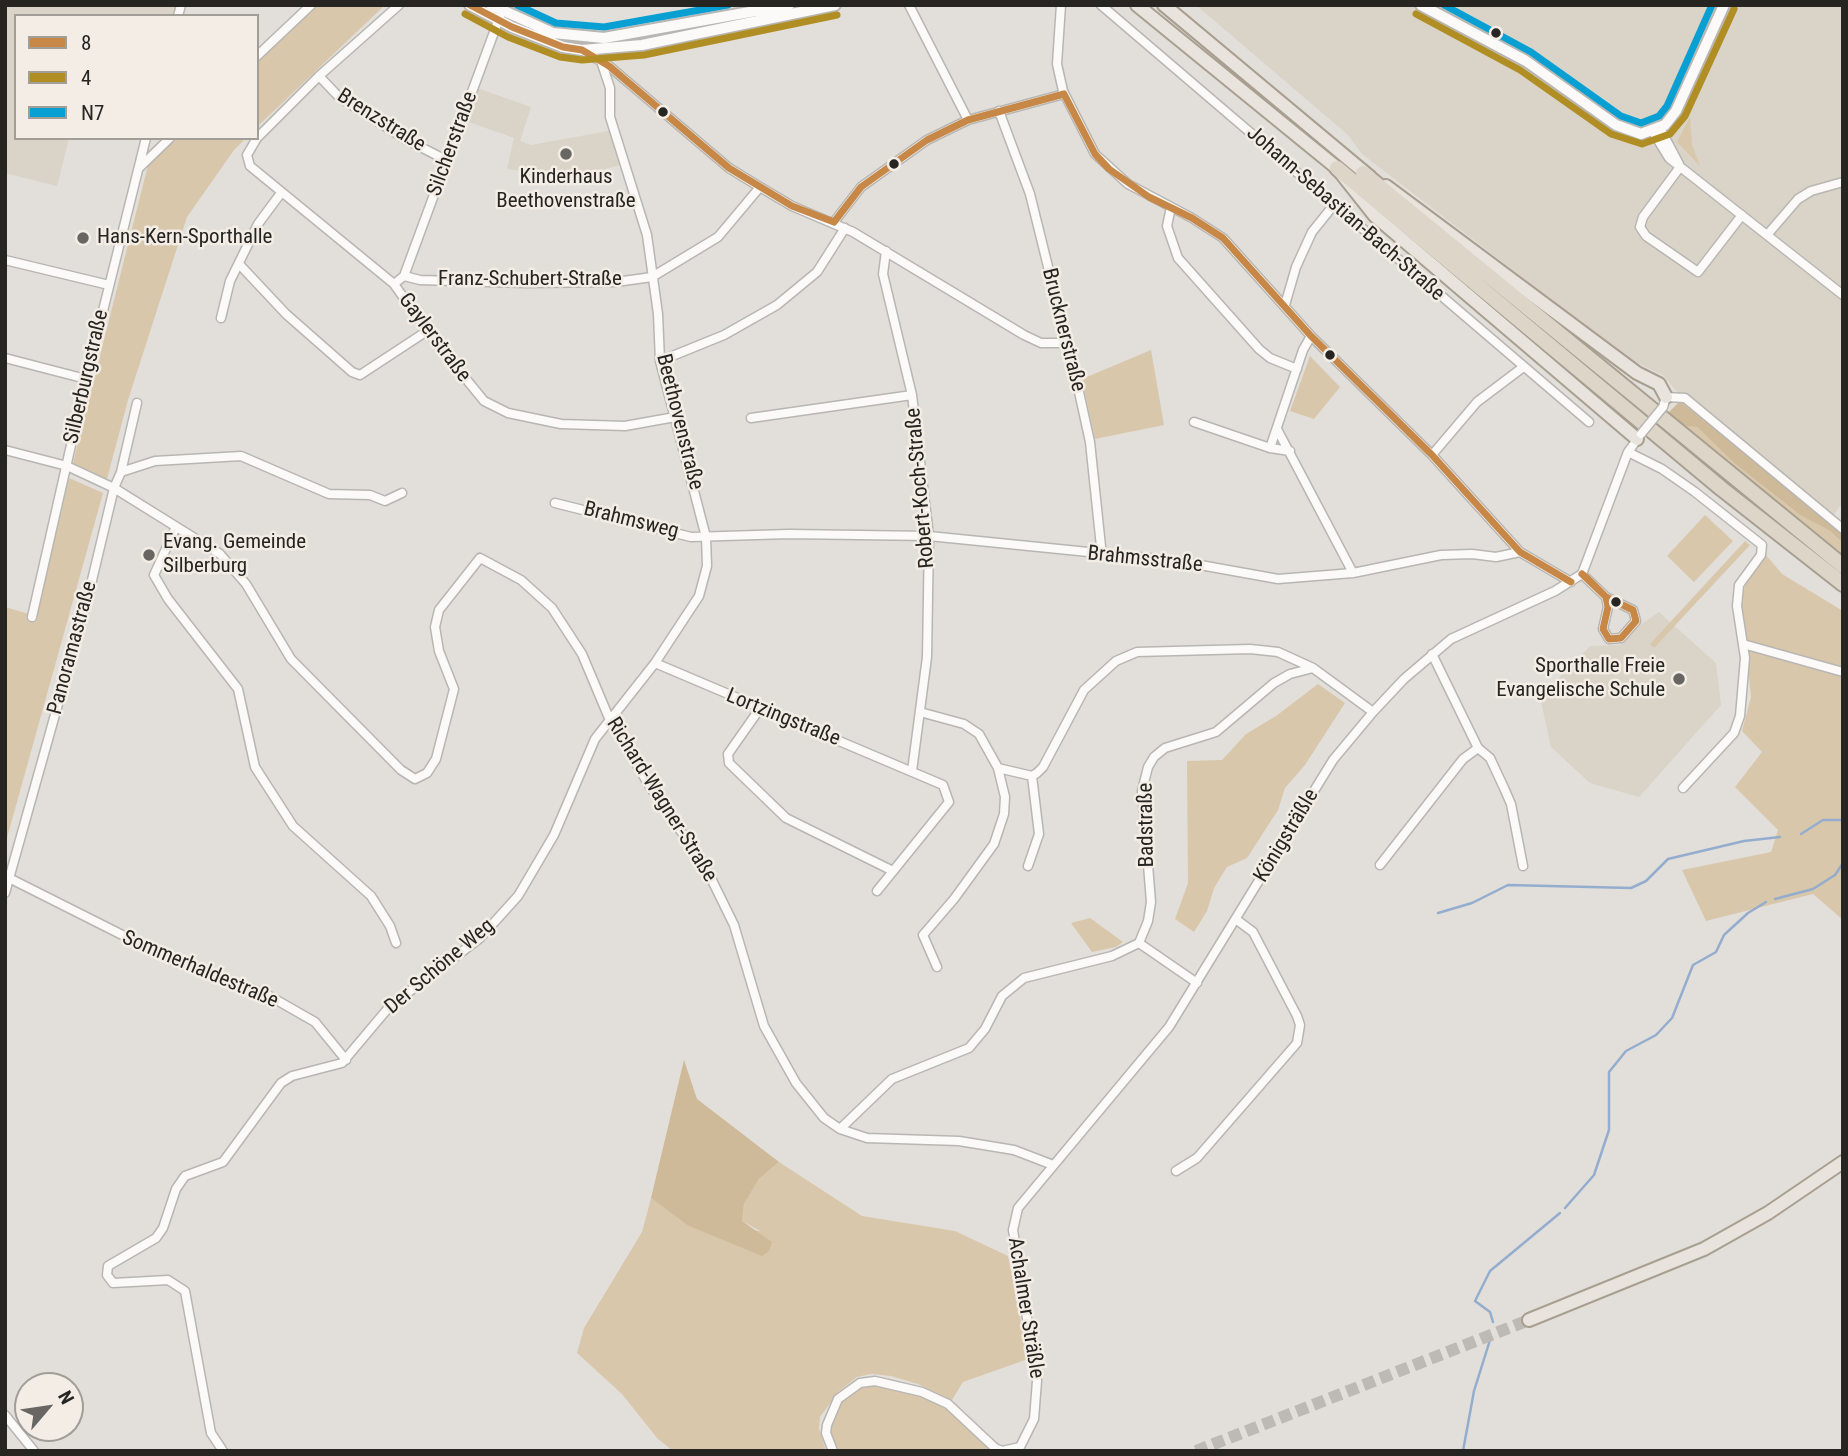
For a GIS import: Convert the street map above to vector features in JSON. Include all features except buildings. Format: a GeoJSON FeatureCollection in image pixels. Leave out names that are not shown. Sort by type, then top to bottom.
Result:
{"type":"FeatureCollection","features":[{"type":"Feature","properties":{"kind":"highway"},"geometry":{"type":"LineString","coordinates":[[1337,167],[1722,489],[1843,584]]}},
{"type":"Feature","properties":{"kind":"highway"},"geometry":{"type":"LineString","coordinates":[[1363,173],[1843,566]]}},
{"type":"Feature","properties":{"kind":"main road"},"geometry":{"type":"LineString","coordinates":[[470,5],[553,33],[604,38],[789,5]]}},
{"type":"Feature","properties":{"kind":"main road"},"geometry":{"type":"LineString","coordinates":[[497,12],[563,47],[606,50],[681,38],[835,5]]}},
{"type":"Feature","properties":{"kind":"main road"},"geometry":{"type":"LineString","coordinates":[[1137,5],[1337,167],[1375,216],[1639,437]]}},
{"type":"Feature","properties":{"kind":"main road"},"geometry":{"type":"LineString","coordinates":[[1164,5],[1363,173],[1400,194],[1637,373],[1659,384],[1665,402]]}},
{"type":"Feature","properties":{"kind":"main road"},"geometry":{"type":"LineString","coordinates":[[1421,5],[1526,61],[1616,125],[1637,134],[1656,130],[1676,111],[1724,5]]}},
{"type":"Feature","properties":{"kind":"main road"},"geometry":{"type":"LineString","coordinates":[[604,38],[606,50]]}},
{"type":"Feature","properties":{"kind":"main road"},"geometry":{"type":"LineString","coordinates":[[1529,1320],[1704,1249],[1768,1213],[1843,1162]]}},
{"type":"Feature","properties":{"kind":"street"},"geometry":{"type":"LineString","coordinates":[[259,54],[311,5]]}},
{"type":"Feature","properties":{"kind":"street"},"geometry":{"type":"LineString","coordinates":[[259,136],[319,76],[399,5]]}},
{"type":"Feature","properties":{"kind":"street"},"geometry":{"type":"LineString","coordinates":[[909,5],[968,120]]}},
{"type":"Feature","properties":{"kind":"street"},"geometry":{"type":"LineString","coordinates":[[1061,5],[1057,64],[1064,94],[1095,154],[1109,169],[1138,190],[1223,238],[1311,336],[1432,455],[1520,552],[1571,582]]}},
{"type":"Feature","properties":{"kind":"street","name":"Johann-Sebastian-Bach-Straße"},"geometry":{"type":"LineString","coordinates":[[1101,5],[1522,368],[1589,422]]}},
{"type":"Feature","properties":{"kind":"street","name":"Silcherstraße"},"geometry":{"type":"LineString","coordinates":[[404,276],[448,161],[497,12]]}},
{"type":"Feature","properties":{"kind":"street"},"geometry":{"type":"LineString","coordinates":[[582,50],[605,64],[729,168],[760,187],[792,206],[845,228],[1024,335],[1041,343],[1065,343]]}},
{"type":"Feature","properties":{"kind":"street","name":"Beethovenstraße"},"geometry":{"type":"LineString","coordinates":[[606,50],[605,64],[616,140],[647,235],[660,361],[706,537],[707,566],[699,596],[655,663],[609,718]]}},
{"type":"Feature","properties":{"kind":"street","name":"Brenzstraße"},"geometry":{"type":"LineString","coordinates":[[319,76],[339,97],[407,140],[448,161]]}},
{"type":"Feature","properties":{"kind":"street"},"geometry":{"type":"LineString","coordinates":[[834,222],[861,187],[927,140],[968,120],[1064,94]]}},
{"type":"Feature","properties":{"kind":"street","name":"Brucknerstraße"},"geometry":{"type":"LineString","coordinates":[[999,111],[1030,194],[1090,442],[1102,556]]}},
{"type":"Feature","properties":{"kind":"street"},"geometry":{"type":"LineString","coordinates":[[1656,130],[1669,158],[1843,295]]}},
{"type":"Feature","properties":{"kind":"street","name":"Silberburgstraße"},"geometry":{"type":"LineString","coordinates":[[33,617],[108,285],[146,140]]}},
{"type":"Feature","properties":{"kind":"street"},"geometry":{"type":"LineString","coordinates":[[139,168],[168,140]]}},
{"type":"Feature","properties":{"kind":"street","name":"Gaylerstraße"},"geometry":{"type":"LineString","coordinates":[[255,140],[247,155],[250,166],[394,284],[427,331],[484,401],[533,421],[561,424],[625,426],[675,417]]}},
{"type":"Feature","properties":{"kind":"street"},"geometry":{"type":"LineString","coordinates":[[1680,167],[1643,217],[1640,226],[1646,236],[1698,272],[1742,215]]}},
{"type":"Feature","properties":{"kind":"street"},"geometry":{"type":"LineString","coordinates":[[1767,235],[1804,195],[1826,185],[1843,182]]}},
{"type":"Feature","properties":{"kind":"street","name":"Franz-Schubert-Straße"},"geometry":{"type":"LineString","coordinates":[[404,276],[420,280],[525,283],[616,282],[652,276],[696,253],[718,237],[760,187]]}},
{"type":"Feature","properties":{"kind":"street"},"geometry":{"type":"LineString","coordinates":[[221,318],[230,281],[258,224],[281,193]]}},
{"type":"Feature","properties":{"kind":"street"},"geometry":{"type":"LineString","coordinates":[[1285,305],[1296,267],[1312,232],[1333,206]]}},
{"type":"Feature","properties":{"kind":"street"},"geometry":{"type":"LineString","coordinates":[[1171,208],[1167,226],[1178,258],[1259,349],[1270,358],[1297,369]]}},
{"type":"Feature","properties":{"kind":"street"},"geometry":{"type":"LineString","coordinates":[[660,361],[724,335],[777,305],[817,272],[845,228]]}},
{"type":"Feature","properties":{"kind":"street","name":"Robert-Koch-Straße"},"geometry":{"type":"LineString","coordinates":[[886,251],[883,274],[912,395],[929,536],[928,645],[912,771]]}},
{"type":"Feature","properties":{"kind":"street"},"geometry":{"type":"LineString","coordinates":[[5,260],[108,285]]}},
{"type":"Feature","properties":{"kind":"street"},"geometry":{"type":"LineString","coordinates":[[239,264],[308,335],[360,375],[427,331]]}},
{"type":"Feature","properties":{"kind":"street"},"geometry":{"type":"LineString","coordinates":[[394,284],[404,276]]}},
{"type":"Feature","properties":{"kind":"street"},"geometry":{"type":"LineString","coordinates":[[1270,448],[1311,336]]}},
{"type":"Feature","properties":{"kind":"street"},"geometry":{"type":"LineString","coordinates":[[5,358],[86,379]]}},
{"type":"Feature","properties":{"kind":"street"},"geometry":{"type":"LineString","coordinates":[[1432,455],[1477,402],[1522,368]]}},
{"type":"Feature","properties":{"kind":"street"},"geometry":{"type":"LineString","coordinates":[[751,418],[912,395]]}},
{"type":"Feature","properties":{"kind":"street"},"geometry":{"type":"LineString","coordinates":[[1605,597],[1608,607],[1604,629],[1609,639],[1620,638],[1636,621],[1633,610],[1605,597],[1582,574],[1628,452],[1665,402],[1685,398],[1843,529]]}},
{"type":"Feature","properties":{"kind":"street","name":"Panoramastraße"},"geometry":{"type":"LineString","coordinates":[[5,893],[7,877],[88,597],[137,403]]}},
{"type":"Feature","properties":{"kind":"street"},"geometry":{"type":"LineString","coordinates":[[1195,422],[1270,448],[1290,451]]}},
{"type":"Feature","properties":{"kind":"street"},"geometry":{"type":"LineString","coordinates":[[1276,429],[1353,573]]}},
{"type":"Feature","properties":{"kind":"street"},"geometry":{"type":"LineString","coordinates":[[5,450],[67,466],[114,488],[175,529],[153,575],[168,599],[238,690],[255,766],[293,826],[371,896],[390,926],[396,943]]}},
{"type":"Feature","properties":{"kind":"street"},"geometry":{"type":"LineString","coordinates":[[1628,452],[1695,492],[1762,545],[1761,555],[1739,585],[1737,606],[1743,644],[1740,716],[1734,733],[1683,788]]}},
{"type":"Feature","properties":{"kind":"street"},"geometry":{"type":"LineString","coordinates":[[121,472],[155,461],[241,456],[329,494],[370,495],[384,501],[402,493]]}},
{"type":"Feature","properties":{"kind":"street","name":"Brahmsweg"},"geometry":{"type":"LineString","coordinates":[[555,503],[691,537],[706,537]]}},
{"type":"Feature","properties":{"kind":"street","name":"Richard-Wagner-Straße"},"geometry":{"type":"LineString","coordinates":[[175,529],[219,554],[246,584],[291,659],[401,770],[415,779],[427,773],[436,760],[454,689],[439,651],[435,627],[439,610],[477,560],[485,559],[521,580],[552,608],[582,654],[609,718],[650,787],[704,864],[734,925],[764,1026],[783,1062],[824,1118],[840,1129],[867,1138],[928,1138],[1014,1150],[1054,1165]]}},
{"type":"Feature","properties":{"kind":"street","name":"Brahmsstraße"},"geometry":{"type":"LineString","coordinates":[[706,537],[789,534],[929,536],[1102,556],[1178,561],[1278,579],[1353,573],[1441,555],[1472,554],[1496,557],[1520,552]]}},
{"type":"Feature","properties":{"kind":"street","name":"Königsträßle"},"geometry":{"type":"LineString","coordinates":[[1054,1165],[1168,1027],[1237,920],[1333,760],[1373,712],[1404,679],[1457,635],[1571,582],[1582,574]]}},
{"type":"Feature","properties":{"kind":"street"},"geometry":{"type":"LineString","coordinates":[[1743,644],[1843,672]]}},
{"type":"Feature","properties":{"kind":"street"},"geometry":{"type":"LineString","coordinates":[[1032,776],[1043,767],[1084,690],[1098,674],[1124,657],[1160,649],[1250,649],[1278,652],[1313,668],[1373,712]]}},
{"type":"Feature","properties":{"kind":"street"},"geometry":{"type":"LineString","coordinates":[[1432,654],[1478,748],[1490,758],[1511,804],[1523,866]]}},
{"type":"Feature","properties":{"kind":"street","name":"Lortzingstraße"},"geometry":{"type":"LineString","coordinates":[[655,663],[943,785],[949,802],[891,870]]}},
{"type":"Feature","properties":{"kind":"street","name":"Badstraße"},"geometry":{"type":"LineString","coordinates":[[1139,943],[1148,921],[1151,902],[1142,791],[1148,767],[1154,757],[1165,748],[1216,732],[1274,683],[1290,674],[1313,668]]}},
{"type":"Feature","properties":{"kind":"street"},"geometry":{"type":"LineString","coordinates":[[761,707],[728,754],[729,763],[786,818],[891,870],[877,891]]}},
{"type":"Feature","properties":{"kind":"street"},"geometry":{"type":"LineString","coordinates":[[920,712],[964,724],[979,734],[998,768],[1005,797],[1004,814],[994,844],[954,900],[923,935],[937,967]]}},
{"type":"Feature","properties":{"kind":"street","name":"Der Schöne Weg"},"geometry":{"type":"LineString","coordinates":[[346,1060],[390,1006],[480,938],[518,897],[554,835],[595,739],[609,718]]}},
{"type":"Feature","properties":{"kind":"street"},"geometry":{"type":"LineString","coordinates":[[1380,865],[1463,759],[1478,748]]}},
{"type":"Feature","properties":{"kind":"street"},"geometry":{"type":"LineString","coordinates":[[998,768],[1032,776]]}},
{"type":"Feature","properties":{"kind":"street"},"geometry":{"type":"LineString","coordinates":[[1028,866],[1039,834],[1032,776]]}},
{"type":"Feature","properties":{"kind":"street","name":"Sommerhaldestraße"},"geometry":{"type":"LineString","coordinates":[[7,877],[176,962],[266,994],[315,1022],[346,1060]]}},
{"type":"Feature","properties":{"kind":"street"},"geometry":{"type":"LineString","coordinates":[[1176,1171],[1197,1158],[1297,1043],[1300,1025],[1297,1016],[1253,932],[1237,920]]}},
{"type":"Feature","properties":{"kind":"street"},"geometry":{"type":"LineString","coordinates":[[840,1129],[892,1079],[969,1048],[985,1029],[1002,996],[1024,978],[1112,956],[1139,943],[1197,983]]}},
{"type":"Feature","properties":{"kind":"street"},"geometry":{"type":"LineString","coordinates":[[223,1451],[211,1433],[186,1291],[168,1280],[113,1283],[107,1275],[108,1266],[156,1238],[163,1228],[176,1189],[185,1176],[223,1162],[281,1083],[292,1076],[335,1067],[346,1060]]}},
{"type":"Feature","properties":{"kind":"street","name":"Achalmer Sträßle"},"geometry":{"type":"LineString","coordinates":[[833,1451],[826,1433],[838,1399],[860,1383],[875,1381],[922,1392],[948,1404],[995,1447],[1003,1451],[1020,1447],[1034,1419],[1037,1381],[1013,1223],[1018,1208],[1054,1165]]}},
{"type":"Feature","properties":{"kind":"street"},"geometry":{"type":"LineString","coordinates":[[5,1415],[34,1450]]}},
{"type":"Feature","properties":{"kind":"shaded area"},"geometry":{"type":"Polygon","coordinates":[[[5,5],[176,5],[174,14],[14,14],[14,140],[68,140],[57,186],[5,173],[5,5]]]}},
{"type":"Feature","properties":{"kind":"shaded area"},"geometry":{"type":"Polygon","coordinates":[[[318,5],[385,5],[259,125],[259,60],[318,5]]]}},
{"type":"Feature","properties":{"kind":"shaded area"},"geometry":{"type":"Polygon","coordinates":[[[1196,5],[1843,5],[1843,502],[1832,517],[1701,404],[1677,392],[1664,376],[1626,357],[1362,154],[1348,135],[1196,5]]]}},
{"type":"Feature","properties":{"kind":"shaded area","name":"Kinderhaus Beethovenstraße"},"geometry":{"type":"Polygon","coordinates":[[[477,88],[531,107],[520,141],[531,145],[614,130],[625,164],[572,177],[521,176],[520,171],[507,169],[514,138],[466,121],[477,88]]]}},
{"type":"Feature","properties":{"kind":"shaded area"},"geometry":{"type":"Polygon","coordinates":[[[1690,117],[1692,145],[1700,166],[1677,142],[1690,117]]]}},
{"type":"Feature","properties":{"kind":"shaded area"},"geometry":{"type":"Polygon","coordinates":[[[174,140],[244,140],[187,217],[128,400],[107,479],[73,463],[148,165],[174,140]]]}},
{"type":"Feature","properties":{"kind":"shaded area"},"geometry":{"type":"Polygon","coordinates":[[[1151,350],[1164,425],[1095,439],[1082,379],[1151,350]]]}},
{"type":"Feature","properties":{"kind":"shaded area"},"geometry":{"type":"Polygon","coordinates":[[[1310,356],[1340,387],[1314,419],[1290,411],[1310,356]]]}},
{"type":"Feature","properties":{"kind":"shaded area"},"geometry":{"type":"Polygon","coordinates":[[[1680,401],[1843,534],[1843,543],[1830,531],[1800,515],[1734,463],[1697,427],[1680,426],[1667,414],[1680,401]]]}},
{"type":"Feature","properties":{"kind":"shaded area"},"geometry":{"type":"Polygon","coordinates":[[[1680,426],[1697,427],[1734,463],[1800,515],[1830,531],[1843,543],[1843,555],[1680,426]]]}},
{"type":"Feature","properties":{"kind":"shaded area"},"geometry":{"type":"Polygon","coordinates":[[[69,478],[103,493],[5,845],[5,607],[36,616],[69,478]]]}},
{"type":"Feature","properties":{"kind":"shaded area"},"geometry":{"type":"Polygon","coordinates":[[[1705,515],[1733,541],[1694,582],[1667,556],[1705,515]]]}},
{"type":"Feature","properties":{"kind":"shaded area"},"geometry":{"type":"Polygon","coordinates":[[[1745,541],[1750,545],[1654,648],[1650,644],[1745,541]]]}},
{"type":"Feature","properties":{"kind":"shaded area"},"geometry":{"type":"Polygon","coordinates":[[[1766,555],[1782,574],[1843,611],[1843,920],[1813,894],[1706,921],[1682,870],[1771,852],[1778,830],[1735,787],[1762,752],[1742,731],[1751,697],[1741,599],[1746,583],[1766,555]]]}},
{"type":"Feature","properties":{"kind":"shaded area"},"geometry":{"type":"Polygon","coordinates":[[[1659,612],[1716,663],[1721,705],[1639,797],[1590,783],[1551,747],[1540,697],[1590,646],[1621,645],[1639,626],[1659,612]]]}},
{"type":"Feature","properties":{"kind":"shaded area"},"geometry":{"type":"Polygon","coordinates":[[[1318,684],[1345,703],[1305,765],[1285,788],[1278,810],[1247,858],[1227,867],[1194,932],[1175,919],[1188,883],[1187,761],[1222,760],[1246,734],[1276,716],[1318,684]]]}},
{"type":"Feature","properties":{"kind":"shaded area"},"geometry":{"type":"Polygon","coordinates":[[[1090,918],[1123,942],[1116,947],[1092,952],[1071,923],[1090,918]]]}},
{"type":"Feature","properties":{"kind":"shaded area"},"geometry":{"type":"Polygon","coordinates":[[[684,1060],[697,1099],[779,1162],[759,1179],[744,1204],[742,1221],[772,1242],[769,1251],[762,1256],[687,1225],[651,1198],[684,1060]]]}},
{"type":"Feature","properties":{"kind":"shaded area"},"geometry":{"type":"Polygon","coordinates":[[[779,1162],[862,1216],[955,1231],[1008,1256],[1028,1359],[963,1382],[952,1400],[918,1384],[891,1376],[871,1374],[857,1377],[839,1391],[820,1417],[819,1428],[826,1451],[673,1451],[657,1438],[622,1394],[577,1353],[584,1328],[642,1232],[651,1198],[687,1225],[760,1231],[742,1221],[744,1204],[759,1179],[779,1162]]]}},
{"type":"Feature","properties":{"kind":"shaded area"},"geometry":{"type":"Polygon","coordinates":[[[874,1384],[894,1387],[945,1406],[991,1451],[837,1451],[828,1433],[837,1407],[860,1387],[874,1384]]]}},
{"type":"Feature","properties":{"kind":"waterway"},"geometry":{"type":"LineString","coordinates":[[1801,834],[1823,820],[1843,820]]}},
{"type":"Feature","properties":{"kind":"waterway"},"geometry":{"type":"LineString","coordinates":[[1438,913],[1472,903],[1508,885],[1631,888],[1646,881],[1668,859],[1744,841],[1780,837]]}},
{"type":"Feature","properties":{"kind":"waterway"},"geometry":{"type":"LineString","coordinates":[[1775,899],[1813,889],[1835,875],[1843,863]]}},
{"type":"Feature","properties":{"kind":"waterway"},"geometry":{"type":"LineString","coordinates":[[1565,1208],[1594,1175],[1609,1130],[1609,1072],[1626,1051],[1656,1035],[1672,1018],[1693,965],[1716,952],[1724,935],[1748,913],[1766,902]]}},
{"type":"Feature","properties":{"kind":"waterway"},"geometry":{"type":"LineString","coordinates":[[1493,1322],[1490,1312],[1475,1301],[1490,1271],[1560,1213]]}},
{"type":"Feature","properties":{"kind":"waterway"},"geometry":{"type":"LineString","coordinates":[[1463,1451],[1474,1391],[1490,1340]]}},
{"type":"Feature","properties":{"kind":"tunnel"},"geometry":{"type":"LineString","coordinates":[[1196,1451],[1529,1320]]}},
{"type":"Feature","properties":{"kind":"transit line","name":"8"},"geometry":{"type":"LineString","coordinates":[[470,5],[512,27],[563,47],[582,50],[609,66],[729,168],[792,206],[834,222]]}},
{"type":"Feature","properties":{"kind":"transit line","name":"N7"},"geometry":{"type":"LineString","coordinates":[[517,5],[556,23],[604,27],[728,5]]}},
{"type":"Feature","properties":{"kind":"transit line","name":"N7"},"geometry":{"type":"LineString","coordinates":[[1444,5],[1531,52],[1621,116],[1641,123],[1659,116],[1667,106],[1712,5]]}},
{"type":"Feature","properties":{"kind":"transit line","name":"4"},"geometry":{"type":"LineString","coordinates":[[1416,14],[1520,70],[1611,134],[1642,144],[1670,134],[1685,116],[1734,9]]}},
{"type":"Feature","properties":{"kind":"transit line","name":"4"},"geometry":{"type":"LineString","coordinates":[[465,14],[508,37],[560,57],[582,60],[644,55],[837,15]]}},
{"type":"Feature","properties":{"kind":"transit line","name":"8"},"geometry":{"type":"LineString","coordinates":[[1064,94],[1095,154],[1109,169],[1149,197],[1192,218],[1223,238],[1311,336],[1432,455],[1520,552],[1571,582]]}},
{"type":"Feature","properties":{"kind":"transit line","name":"8"},"geometry":{"type":"LineString","coordinates":[[834,222],[861,187],[927,140],[968,120],[1064,94]]}},
{"type":"Feature","properties":{"kind":"transit line","name":"8"},"geometry":{"type":"LineString","coordinates":[[1582,574],[1586,577],[1606,597],[1582,574]]}},
{"type":"Feature","properties":{"kind":"transit line","name":"8"},"geometry":{"type":"LineString","coordinates":[[1606,597],[1633,610],[1636,621],[1621,638],[1609,639],[1603,629],[1608,607],[1606,597]]}},
{"type":"Feature","properties":{"kind":"place","name":"Kinderhaus Beethovenstraße"},"geometry":{"type":"Point","coordinates":[566,154]}},
{"type":"Feature","properties":{"kind":"place","name":"Hans-Kern-Sporthalle"},"geometry":{"type":"Point","coordinates":[83,238]}},
{"type":"Feature","properties":{"kind":"place","name":"Evang. Gemeinde Silberburg"},"geometry":{"type":"Point","coordinates":[149,555]}},
{"type":"Feature","properties":{"kind":"place","name":"Sporthalle Freie Evangelische Schule"},"geometry":{"type":"Point","coordinates":[1679,679]}}]}
